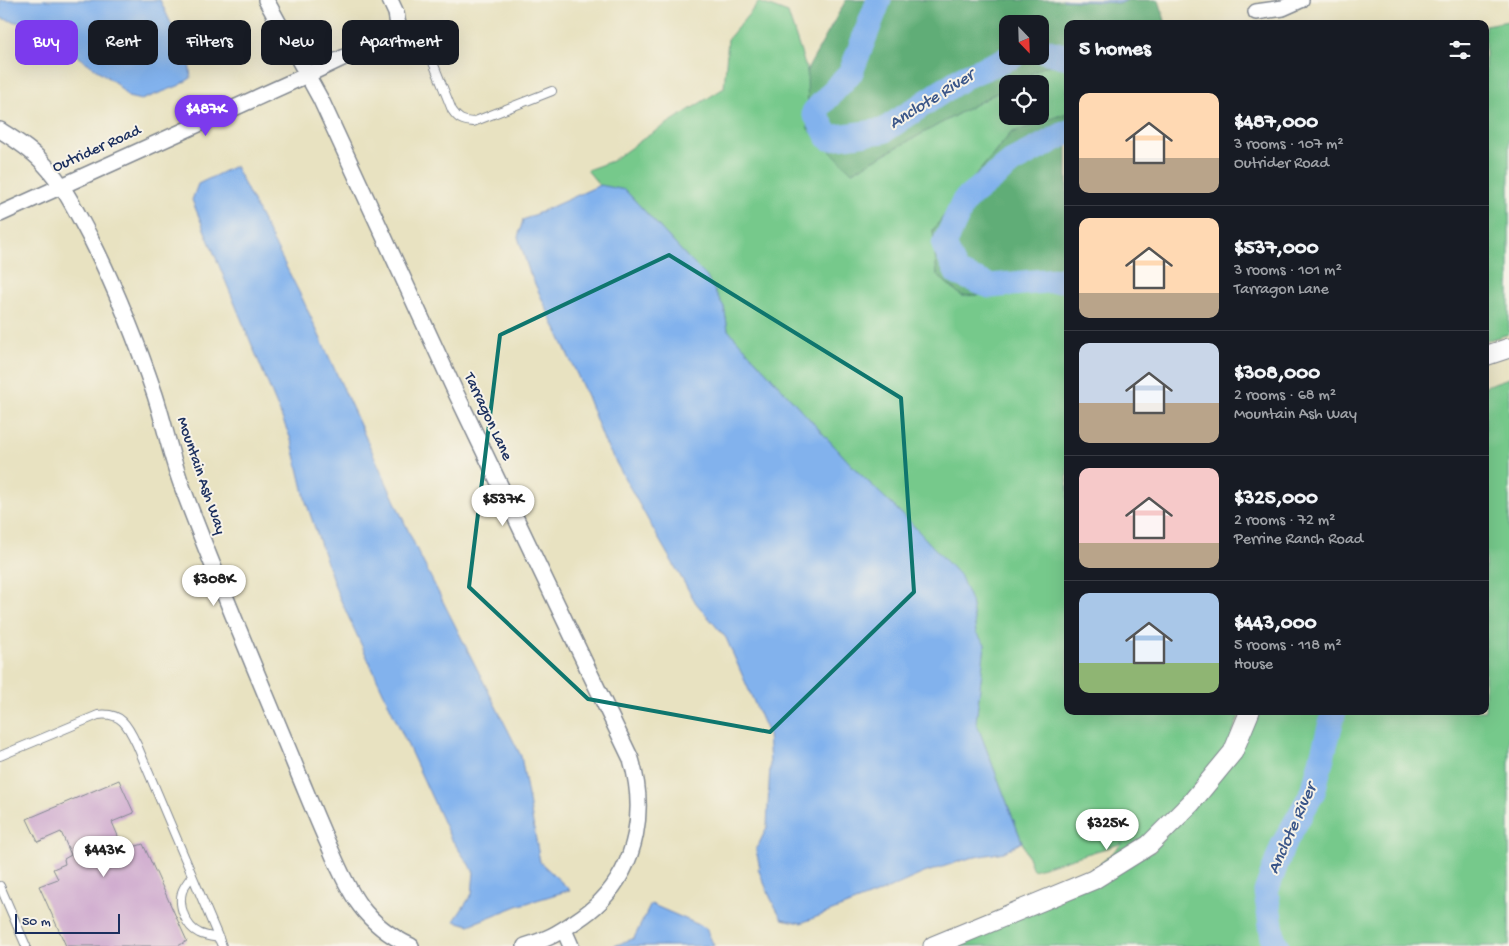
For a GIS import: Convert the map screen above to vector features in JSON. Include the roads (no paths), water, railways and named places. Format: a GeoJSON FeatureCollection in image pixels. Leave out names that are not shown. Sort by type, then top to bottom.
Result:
{"type":"FeatureCollection","features":[{"type":"Feature","properties":{"kind":"street","name":"Tarragon Lane"},"geometry":{"type":"LineString","coordinates":[[266,0],[321,100],[455,391],[633,765],[638,787],[639,818],[630,855],[620,877],[609,892],[588,912],[564,930],[529,946]]}},
{"type":"Feature","properties":{"kind":"street"},"geometry":{"type":"LineString","coordinates":[[390,0],[397,20]]}},
{"type":"Feature","properties":{"kind":"street"},"geometry":{"type":"LineString","coordinates":[[1256,12],[1283,8],[1301,0]]}},
{"type":"Feature","properties":{"kind":"street","name":"Outrider Road"},"geometry":{"type":"LineString","coordinates":[[0,214],[342,58]]}},
{"type":"Feature","properties":{"kind":"street","name":"Mountain Ash Way"},"geometry":{"type":"LineString","coordinates":[[0,130],[44,163],[62,186],[81,220],[106,270],[133,334],[155,395],[185,495],[309,799],[346,884],[356,902],[377,925],[411,946]]}},
{"type":"Feature","properties":{"kind":"street"},"geometry":{"type":"LineString","coordinates":[[1489,355],[1509,348]]}},
{"type":"Feature","properties":{"kind":"street"},"geometry":{"type":"LineString","coordinates":[[933,946],[1093,880],[1149,845],[1191,803],[1233,752],[1248,715]]}},
{"type":"Feature","properties":{"kind":"street"},"geometry":{"type":"LineString","coordinates":[[564,930],[571,946]]}},
{"type":"Feature","properties":{"kind":"lane"},"geometry":{"type":"LineString","coordinates":[[434,65],[452,110],[457,118],[463,121],[473,122],[552,91]]}},
{"type":"Feature","properties":{"kind":"lane"},"geometry":{"type":"LineString","coordinates":[[0,756],[98,715],[109,714],[120,718],[129,728],[137,745],[220,942]]}},
{"type":"Feature","properties":{"kind":"lane"},"geometry":{"type":"LineString","coordinates":[[192,876],[184,886],[181,895],[183,912],[193,928],[200,934],[220,942]]}},
{"type":"Feature","properties":{"kind":"lane"},"geometry":{"type":"LineString","coordinates":[[0,886],[26,946]]}},
{"type":"Feature","properties":{"kind":"water"},"geometry":{"type":"Polygon","coordinates":[[[0,0],[160,0],[169,20],[168,65],[189,65],[191,78],[178,86],[141,100],[128,97],[117,84],[90,65],[158,65],[158,20],[88,20],[88,63],[78,56],[78,20],[15,20],[15,22],[0,18],[0,0]]]}},
{"type":"Feature","properties":{"kind":"water"},"geometry":{"type":"Polygon","coordinates":[[[1063,0],[1127,0],[1121,3],[1063,0]]]}},
{"type":"Feature","properties":{"kind":"water"},"geometry":{"type":"Polygon","coordinates":[[[235,166],[303,300],[418,552],[521,756],[540,862],[570,890],[517,906],[469,925],[454,921],[472,894],[474,872],[450,837],[337,592],[306,502],[292,442],[192,200],[198,184],[235,166]]]}},
{"type":"Feature","properties":{"kind":"water"},"geometry":{"type":"Polygon","coordinates":[[[600,185],[625,190],[706,276],[724,307],[728,330],[857,471],[909,521],[961,577],[971,601],[976,633],[985,644],[976,722],[1022,842],[1004,852],[970,858],[924,873],[801,923],[782,919],[758,869],[760,868],[756,850],[767,827],[770,764],[768,734],[726,638],[696,603],[605,443],[587,396],[529,271],[518,237],[523,220],[600,185]]]}},
{"type":"Feature","properties":{"kind":"water"},"geometry":{"type":"Polygon","coordinates":[[[651,904],[706,928],[714,946],[614,946],[634,938],[651,904]]]}},
{"type":"Feature","properties":{"kind":"waterway","name":"Anclote River"},"geometry":{"type":"LineString","coordinates":[[879,0],[851,72],[814,112],[829,138],[883,131],[964,77],[999,62]]}},
{"type":"Feature","properties":{"kind":"waterway","name":"Anclote River"},"geometry":{"type":"LineString","coordinates":[[1049,52],[1064,56]]}},
{"type":"Feature","properties":{"kind":"waterway","name":"Anclote River"},"geometry":{"type":"LineString","coordinates":[[1064,134],[1012,162],[964,201],[944,245],[957,273],[990,286],[1064,279]]}},
{"type":"Feature","properties":{"kind":"waterway","name":"Anclote River"},"geometry":{"type":"LineString","coordinates":[[1277,946],[1273,938],[1266,892],[1283,845],[1313,792],[1333,715]]}}]}
